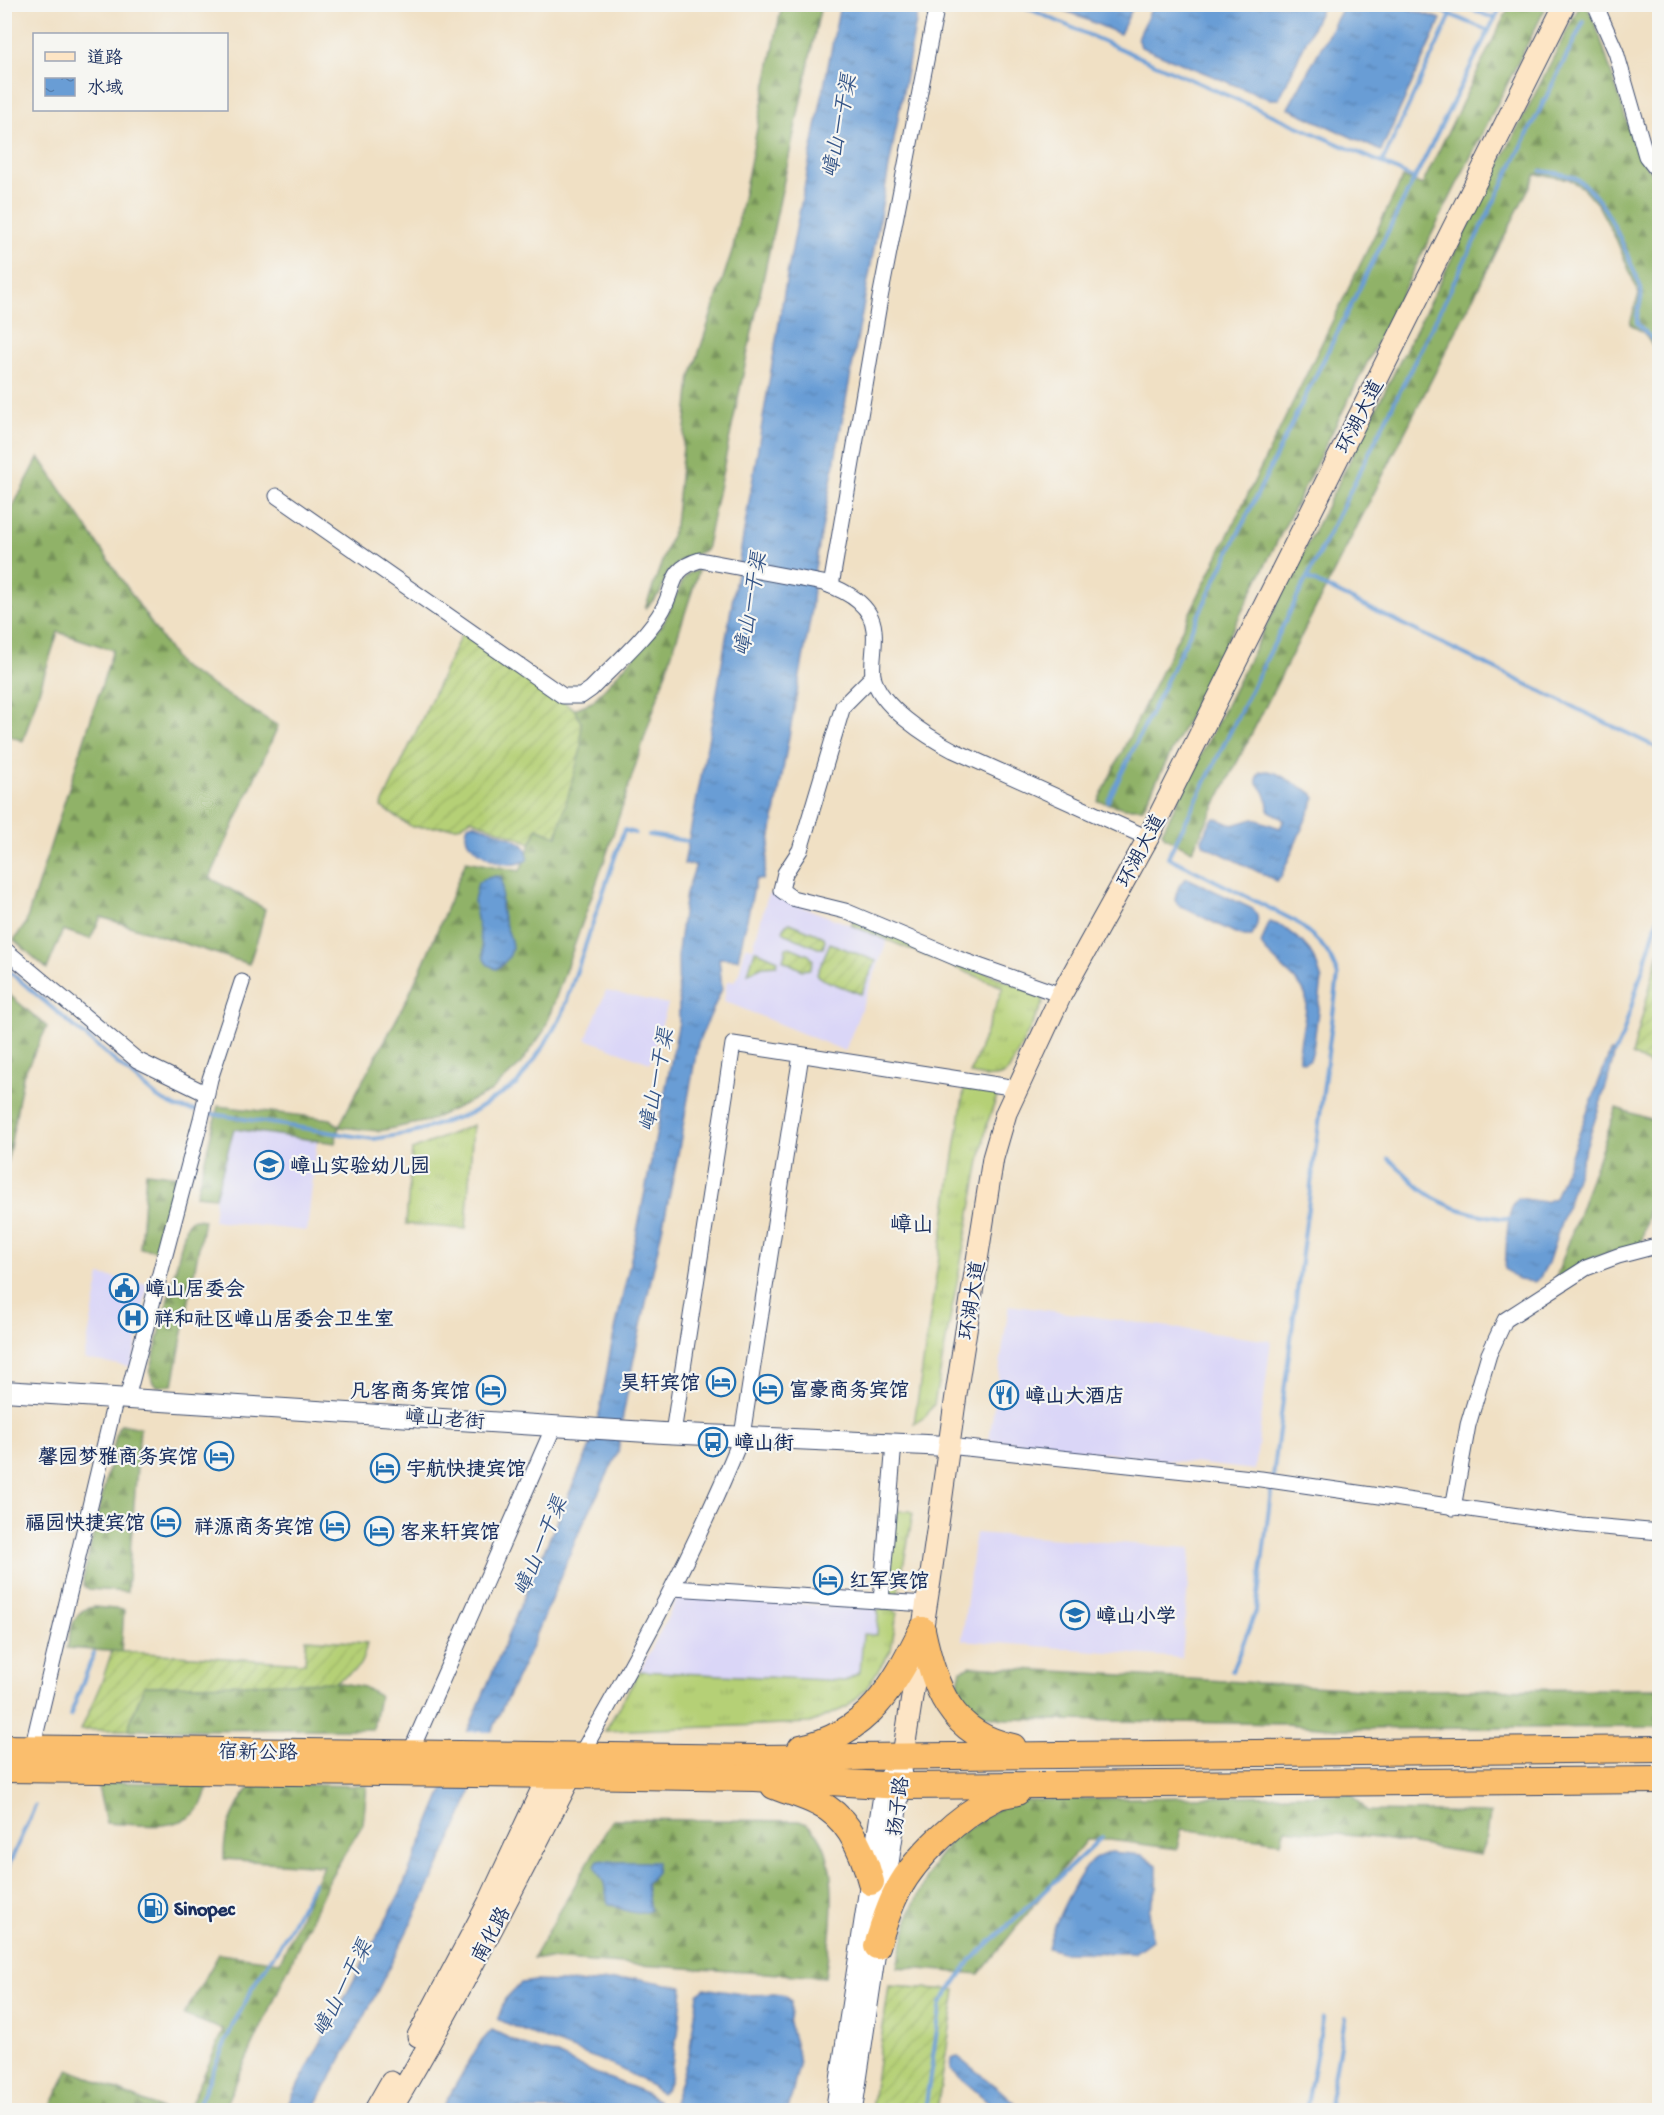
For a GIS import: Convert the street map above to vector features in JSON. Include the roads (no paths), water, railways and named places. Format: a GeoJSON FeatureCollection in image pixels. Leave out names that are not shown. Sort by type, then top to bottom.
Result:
{"type":"FeatureCollection","features":[{"type":"Feature","properties":{"kind":"highway"},"geometry":{"type":"LineString","coordinates":[[922,1630],[937,1685],[946,1703],[960,1721],[979,1736],[998,1744],[1052,1755]]}},
{"type":"Feature","properties":{"kind":"highway"},"geometry":{"type":"LineString","coordinates":[[756,1768],[837,1737],[860,1720],[875,1706],[897,1678],[922,1630]]}},
{"type":"Feature","properties":{"kind":"highway","name":"宿新公路"},"geometry":{"type":"LineString","coordinates":[[4,1748],[410,1763]]}},
{"type":"Feature","properties":{"kind":"highway"},"geometry":{"type":"LineString","coordinates":[[756,1768],[903,1755],[1659,1749]]}},
{"type":"Feature","properties":{"kind":"highway"},"geometry":{"type":"LineString","coordinates":[[1544,1781],[1545,1750]]}},
{"type":"Feature","properties":{"kind":"highway","name":"宿新公路"},"geometry":{"type":"LineString","coordinates":[[4,1769],[410,1763],[756,1768]]}},
{"type":"Feature","properties":{"kind":"highway"},"geometry":{"type":"LineString","coordinates":[[756,1768],[893,1786],[1659,1780]]}},
{"type":"Feature","properties":{"kind":"highway"},"geometry":{"type":"LineString","coordinates":[[756,1768],[834,1812],[858,1844],[871,1882]]}},
{"type":"Feature","properties":{"kind":"highway"},"geometry":{"type":"LineString","coordinates":[[877,1946],[889,1908],[899,1887],[931,1846],[954,1825],[996,1797],[1049,1784]]}},
{"type":"Feature","properties":{"kind":"main road","name":"环湖大道"},"geometry":{"type":"LineString","coordinates":[[903,1755],[993,1158],[1006,1113],[1061,995],[1148,838],[1565,4]]}},
{"type":"Feature","properties":{"kind":"main road","name":"南化路"},"geometry":{"type":"LineString","coordinates":[[375,2110],[429,2018],[485,1910],[565,1765]]}},
{"type":"Feature","properties":{"kind":"main road","name":"南化路"},"geometry":{"type":"LineString","coordinates":[[391,2110],[443,2022],[490,1934],[565,1765]]}},
{"type":"Feature","properties":{"kind":"street"},"geometry":{"type":"LineString","coordinates":[[827,584],[937,4]]}},
{"type":"Feature","properties":{"kind":"street"},"geometry":{"type":"LineString","coordinates":[[1595,4],[1616,52],[1646,156],[1659,174]]}},
{"type":"Feature","properties":{"kind":"street"},"geometry":{"type":"LineString","coordinates":[[277,496],[564,696],[581,696],[591,689],[652,626],[663,609],[678,573],[685,564],[700,560],[827,584],[858,601],[870,613],[874,628],[873,676],[888,700],[909,723],[953,750],[1148,838]]}},
{"type":"Feature","properties":{"kind":"street"},"geometry":{"type":"LineString","coordinates":[[873,676],[843,706],[800,850],[785,873],[781,890],[792,898],[845,910],[959,959],[1061,995]]}},
{"type":"Feature","properties":{"kind":"street"},"geometry":{"type":"LineString","coordinates":[[4,949],[137,1060],[204,1107]]}},
{"type":"Feature","properties":{"kind":"street"},"geometry":{"type":"LineString","coordinates":[[32,1749],[121,1397],[210,1079],[242,981]]}},
{"type":"Feature","properties":{"kind":"street"},"geometry":{"type":"LineString","coordinates":[[668,1433],[733,1044],[1017,1088]]}},
{"type":"Feature","properties":{"kind":"street"},"geometry":{"type":"LineString","coordinates":[[565,1765],[645,1643],[726,1475],[742,1436],[801,1055]]}},
{"type":"Feature","properties":{"kind":"street"},"geometry":{"type":"LineString","coordinates":[[1453,1508],[1467,1425],[1490,1354],[1505,1320],[1586,1268],[1618,1256],[1659,1245]]}},
{"type":"Feature","properties":{"kind":"street","name":"嶂山老街"},"geometry":{"type":"LineString","coordinates":[[4,1391],[668,1433],[948,1446]]}},
{"type":"Feature","properties":{"kind":"street"},"geometry":{"type":"LineString","coordinates":[[410,1763],[561,1426]]}},
{"type":"Feature","properties":{"kind":"street"},"geometry":{"type":"LineString","coordinates":[[881,1601],[894,1443]]}},
{"type":"Feature","properties":{"kind":"street"},"geometry":{"type":"LineString","coordinates":[[948,1446],[1261,1479],[1453,1508],[1581,1525],[1659,1532]]}},
{"type":"Feature","properties":{"kind":"street"},"geometry":{"type":"LineString","coordinates":[[673,1588],[926,1604]]}},
{"type":"Feature","properties":{"kind":"street","name":"扬子路"},"geometry":{"type":"LineString","coordinates":[[836,2110],[871,1882],[893,1786],[903,1755]]}},
{"type":"Feature","properties":{"kind":"street","name":"扬子路"},"geometry":{"type":"LineString","coordinates":[[852,2110],[877,1946],[893,1786]]}},
{"type":"Feature","properties":{"kind":"water"},"geometry":{"type":"Polygon","coordinates":[[[1153,4],[1323,5],[1279,99],[1269,99],[1141,47],[1138,38],[1153,4]]]}},
{"type":"Feature","properties":{"kind":"water"},"geometry":{"type":"Polygon","coordinates":[[[1345,4],[1396,5],[1441,19],[1381,151],[1288,108],[1345,4]]]}},
{"type":"Feature","properties":{"kind":"water","name":"嶂山一干渠"},"geometry":{"type":"Polygon","coordinates":[[[840,5],[919,5],[814,573],[811,615],[763,880],[756,879],[738,959],[719,958],[722,989],[698,1043],[676,1165],[634,1358],[618,1453],[578,1534],[529,1653],[493,1727],[463,1813],[366,2014],[313,2110],[285,2110],[400,1893],[532,1578],[592,1442],[679,1022],[678,951],[686,893],[696,865],[684,864],[714,710],[787,275],[840,5]]]}},
{"type":"Feature","properties":{"kind":"water"},"geometry":{"type":"Polygon","coordinates":[[[1052,5],[1134,5],[1120,34],[1052,5]]]}},
{"type":"Feature","properties":{"kind":"water"},"geometry":{"type":"Polygon","coordinates":[[[1260,772],[1276,773],[1312,793],[1315,798],[1281,877],[1277,881],[1204,845],[1202,840],[1211,821],[1215,818],[1233,825],[1253,819],[1280,828],[1284,820],[1268,810],[1266,796],[1257,784],[1260,772]]]}},
{"type":"Feature","properties":{"kind":"water"},"geometry":{"type":"Polygon","coordinates":[[[473,823],[520,843],[527,851],[527,860],[515,864],[503,864],[481,853],[470,845],[466,835],[468,825],[473,823]]]}},
{"type":"Feature","properties":{"kind":"water"},"geometry":{"type":"Polygon","coordinates":[[[496,876],[501,877],[502,881],[502,916],[512,947],[505,961],[496,969],[487,964],[484,959],[474,901],[478,883],[496,876]]]}},
{"type":"Feature","properties":{"kind":"water"},"geometry":{"type":"Polygon","coordinates":[[[1187,878],[1253,909],[1258,918],[1252,936],[1235,933],[1178,905],[1175,900],[1178,890],[1187,878]]]}},
{"type":"Feature","properties":{"kind":"water"},"geometry":{"type":"Polygon","coordinates":[[[1269,922],[1282,926],[1302,942],[1310,951],[1322,980],[1313,1050],[1310,1060],[1304,1062],[1299,1060],[1299,1052],[1306,998],[1299,985],[1265,951],[1261,944],[1269,922]]]}},
{"type":"Feature","properties":{"kind":"water"},"geometry":{"type":"Polygon","coordinates":[[[1610,1052],[1615,1052],[1607,1083],[1548,1263],[1539,1279],[1534,1282],[1519,1280],[1505,1269],[1507,1231],[1514,1203],[1518,1198],[1545,1202],[1555,1198],[1610,1052]]]}},
{"type":"Feature","properties":{"kind":"water"},"geometry":{"type":"Polygon","coordinates":[[[1111,1852],[1142,1855],[1157,1865],[1157,1888],[1149,1910],[1152,1940],[1134,1953],[1062,1952],[1048,1948],[1060,1915],[1080,1877],[1093,1860],[1111,1852]]]}},
{"type":"Feature","properties":{"kind":"water"},"geometry":{"type":"Polygon","coordinates":[[[598,1860],[657,1862],[656,1872],[646,1884],[650,1910],[634,1913],[608,1903],[604,1883],[595,1867],[598,1860]]]}},
{"type":"Feature","properties":{"kind":"water"},"geometry":{"type":"Polygon","coordinates":[[[636,1978],[683,1987],[670,2079],[667,2088],[661,2093],[622,2070],[498,2019],[505,1999],[521,1983],[535,1981],[589,1983],[636,1978]]]}},
{"type":"Feature","properties":{"kind":"water"},"geometry":{"type":"Polygon","coordinates":[[[704,1988],[747,1995],[774,1994],[786,1996],[791,2001],[789,2023],[799,2065],[788,2110],[672,2110],[689,2053],[698,1994],[704,1988]]]}},
{"type":"Feature","properties":{"kind":"water"},"geometry":{"type":"Polygon","coordinates":[[[492,2030],[521,2044],[555,2054],[644,2092],[658,2101],[659,2109],[441,2110],[480,2043],[492,2030]]]}},
{"type":"Feature","properties":{"kind":"water"},"geometry":{"type":"Polygon","coordinates":[[[957,2056],[1022,2110],[998,2110],[950,2069],[951,2058],[957,2056]]]}},
{"type":"Feature","properties":{"kind":"waterway"},"geometry":{"type":"LineString","coordinates":[[1018,4],[1415,179]]}},
{"type":"Feature","properties":{"kind":"waterway"},"geometry":{"type":"LineString","coordinates":[[1425,4],[1489,31]]}},
{"type":"Feature","properties":{"kind":"waterway"},"geometry":{"type":"LineString","coordinates":[[1459,4],[1495,19]]}},
{"type":"Feature","properties":{"kind":"waterway"},"geometry":{"type":"LineString","coordinates":[[1108,801],[1294,419],[1502,4]]}},
{"type":"Feature","properties":{"kind":"waterway"},"geometry":{"type":"LineString","coordinates":[[1382,163],[1451,15]]}},
{"type":"Feature","properties":{"kind":"waterway"},"geometry":{"type":"LineString","coordinates":[[1273,1477],[1338,976],[1327,951],[1295,921],[1168,857],[1584,21]]}},
{"type":"Feature","properties":{"kind":"waterway"},"geometry":{"type":"LineString","coordinates":[[1541,171],[1572,177],[1588,188],[1598,199],[1615,227],[1640,285],[1637,323],[1660,348]]}},
{"type":"Feature","properties":{"kind":"waterway"},"geometry":{"type":"LineString","coordinates":[[1307,578],[1660,749]]}},
{"type":"Feature","properties":{"kind":"waterway"},"geometry":{"type":"LineString","coordinates":[[206,1113],[373,1139],[412,1133],[471,1113],[517,1084],[562,1015],[624,830],[635,833]]}},
{"type":"Feature","properties":{"kind":"waterway"},"geometry":{"type":"LineString","coordinates":[[649,835],[693,842]]}},
{"type":"Feature","properties":{"kind":"waterway"},"geometry":{"type":"LineString","coordinates":[[1615,1052],[1622,1037],[1660,912]]}},
{"type":"Feature","properties":{"kind":"waterway"},"geometry":{"type":"LineString","coordinates":[[4,967],[158,1098],[178,1108],[199,1111]]}},
{"type":"Feature","properties":{"kind":"waterway"},"geometry":{"type":"LineString","coordinates":[[1389,1159],[1424,1191],[1443,1203],[1476,1214],[1510,1219]]}},
{"type":"Feature","properties":{"kind":"waterway"},"geometry":{"type":"LineString","coordinates":[[1232,1671],[1256,1611],[1272,1484]]}},
{"type":"Feature","properties":{"kind":"waterway"},"geometry":{"type":"LineString","coordinates":[[70,1716],[94,1653]]}},
{"type":"Feature","properties":{"kind":"waterway"},"geometry":{"type":"LineString","coordinates":[[4,1876],[35,1806]]}},
{"type":"Feature","properties":{"kind":"waterway"},"geometry":{"type":"LineString","coordinates":[[925,2110],[941,2003],[971,1960],[1102,1837]]}},
{"type":"Feature","properties":{"kind":"waterway"},"geometry":{"type":"LineString","coordinates":[[196,2110],[232,2027],[314,1883]]}},
{"type":"Feature","properties":{"kind":"waterway"},"geometry":{"type":"LineString","coordinates":[[1306,2110],[1323,2018]]}},
{"type":"Feature","properties":{"kind":"waterway"},"geometry":{"type":"LineString","coordinates":[[1328,2110],[1345,2018]]}},
{"type":"Feature","properties":{"kind":"place","name":"嶂山实验幼儿园"},"geometry":{"type":"Point","coordinates":[269,1165]}},
{"type":"Feature","properties":{"kind":"place","name":"嶂山居委会"},"geometry":{"type":"Point","coordinates":[124,1288]}},
{"type":"Feature","properties":{"kind":"place","name":"祥和社区嶂山居委会卫生室"},"geometry":{"type":"Point","coordinates":[133,1318]}},
{"type":"Feature","properties":{"kind":"place","name":"昊轩宾馆"},"geometry":{"type":"Point","coordinates":[721,1382]}},
{"type":"Feature","properties":{"kind":"place","name":"富豪商务宾馆"},"geometry":{"type":"Point","coordinates":[768,1389]}},
{"type":"Feature","properties":{"kind":"place","name":"凡客商务宾馆"},"geometry":{"type":"Point","coordinates":[491,1390]}},
{"type":"Feature","properties":{"kind":"place","name":"嶂山大酒店"},"geometry":{"type":"Point","coordinates":[1004,1395]}},
{"type":"Feature","properties":{"kind":"place","name":"嶂山街"},"geometry":{"type":"Point","coordinates":[713,1442]}},
{"type":"Feature","properties":{"kind":"place","name":"馨园梦雅商务宾馆"},"geometry":{"type":"Point","coordinates":[219,1456]}},
{"type":"Feature","properties":{"kind":"place","name":"宇航快捷宾馆"},"geometry":{"type":"Point","coordinates":[385,1468]}},
{"type":"Feature","properties":{"kind":"place","name":"福园快捷宾馆"},"geometry":{"type":"Point","coordinates":[166,1522]}},
{"type":"Feature","properties":{"kind":"place","name":"祥源商务宾馆"},"geometry":{"type":"Point","coordinates":[335,1526]}},
{"type":"Feature","properties":{"kind":"place","name":"客来轩宾馆"},"geometry":{"type":"Point","coordinates":[379,1531]}},
{"type":"Feature","properties":{"kind":"place","name":"红军宾馆"},"geometry":{"type":"Point","coordinates":[828,1580]}},
{"type":"Feature","properties":{"kind":"place","name":"嶂山小学"},"geometry":{"type":"Point","coordinates":[1075,1615]}},
{"type":"Feature","properties":{"kind":"place","name":"Sinopec"},"geometry":{"type":"Point","coordinates":[153,1908]}},
{"type":"Feature","properties":{"kind":"district","name":"嶂山"},"geometry":{"type":"Point","coordinates":[912,1223]}}]}
